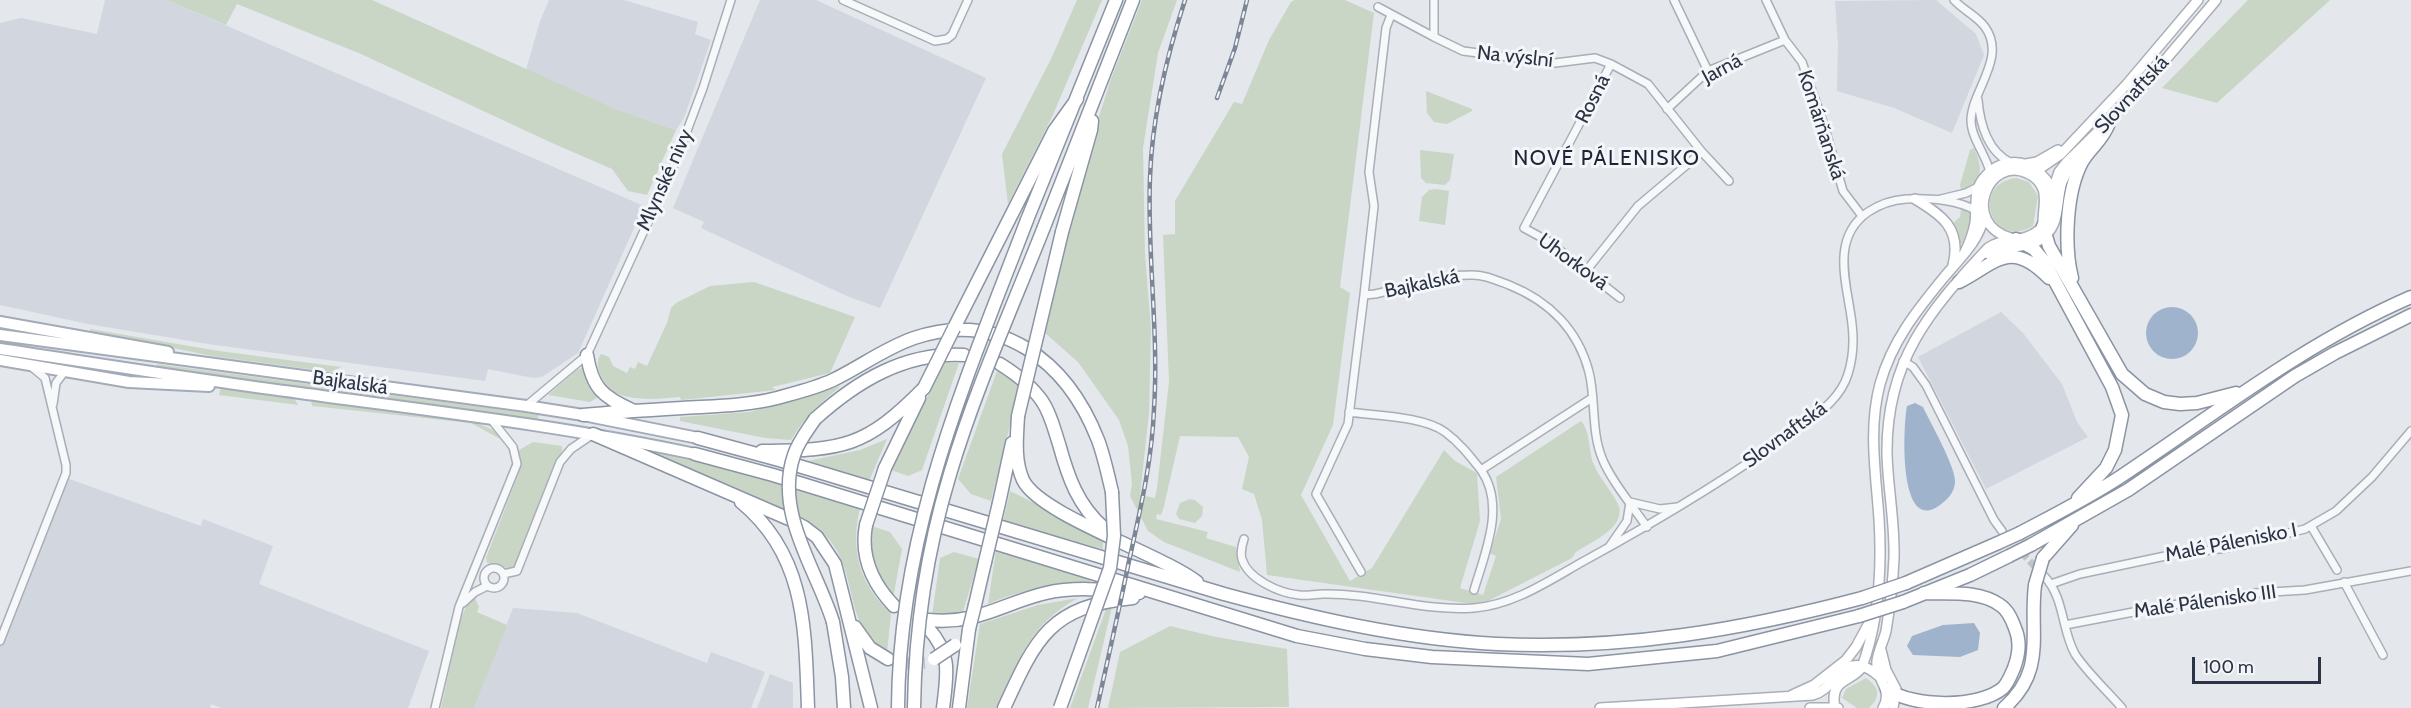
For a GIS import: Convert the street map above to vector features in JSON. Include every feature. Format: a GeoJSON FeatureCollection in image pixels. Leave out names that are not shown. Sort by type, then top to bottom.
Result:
{"type":"FeatureCollection","features":[{"type":"Feature","properties":{"kind":"highway"},"geometry":{"type":"LineString","coordinates":[[898,708],[899,668],[906,605],[923,510],[957,401],[1116,0]]}},
{"type":"Feature","properties":{"kind":"highway"},"geometry":{"type":"LineString","coordinates":[[914,708],[922,598],[941,505],[973,406],[1133,0]]}},
{"type":"Feature","properties":{"kind":"highway"},"geometry":{"type":"LineString","coordinates":[[894,606],[878,588],[868,566],[864,540],[866,525],[885,468],[1054,130],[1077,99]]}},
{"type":"Feature","properties":{"kind":"highway"},"geometry":{"type":"LineString","coordinates":[[959,708],[969,629],[1062,232],[1091,130],[1093,104]]}},
{"type":"Feature","properties":{"kind":"highway"},"geometry":{"type":"LineString","coordinates":[[2075,291],[2066,246],[2070,209],[2080,168],[2086,156],[2103,137],[2109,123]]}},
{"type":"Feature","properties":{"kind":"highway"},"geometry":{"type":"LineString","coordinates":[[2044,231],[2122,374],[2145,394],[2164,402],[2180,404],[2198,403],[2243,392]]}},
{"type":"Feature","properties":{"kind":"highway"},"geometry":{"type":"LineString","coordinates":[[2016,239],[2029,245],[2044,261],[2112,387],[2122,415],[2115,450],[2106,468],[2069,508]]}},
{"type":"Feature","properties":{"kind":"highway"},"geometry":{"type":"LineString","coordinates":[[1959,282],[1994,260],[2010,257],[2025,260],[2034,265],[2055,285]]}},
{"type":"Feature","properties":{"kind":"highway"},"geometry":{"type":"LineString","coordinates":[[698,438],[1205,588],[1284,610],[1375,630],[1485,643],[1544,645],[1642,641],[1712,632],[1786,618],[1862,598],[1906,583],[2000,537],[2020,532],[2069,508],[2118,478],[2328,337],[2367,316],[2411,297]]}},
{"type":"Feature","properties":{"kind":"highway"},"geometry":{"type":"LineString","coordinates":[[695,454],[773,475],[1297,636],[1338,645],[1432,657],[1544,664],[1588,664],[1717,651],[1859,616],[1903,602],[2009,556],[2074,522],[2128,490],[2295,376],[2335,352],[2411,315]]}},
{"type":"Feature","properties":{"kind":"highway"},"geometry":{"type":"LineString","coordinates":[[583,415],[740,404],[776,398],[831,381],[912,339],[938,332],[961,330],[997,334],[1024,347],[1051,366],[1071,389],[1098,439],[1112,492],[1114,536],[1110,568],[1060,708]]}},
{"type":"Feature","properties":{"kind":"highway"},"geometry":{"type":"LineString","coordinates":[[844,708],[842,677],[833,622],[795,526],[789,491],[794,455],[815,419],[848,392],[876,375],[906,363],[939,354],[964,355]]}},
{"type":"Feature","properties":{"kind":"highway"},"geometry":{"type":"LineString","coordinates":[[587,355],[591,374],[598,388],[613,401],[633,410]]}},
{"type":"Feature","properties":{"kind":"highway"},"geometry":{"type":"LineString","coordinates":[[1000,364],[1015,374],[1042,401],[1051,417],[1076,496],[1089,515],[1117,539]]}},
{"type":"Feature","properties":{"kind":"highway"},"geometry":{"type":"LineString","coordinates":[[747,451],[817,450],[849,443],[883,427],[924,388]]}},
{"type":"Feature","properties":{"kind":"highway"},"geometry":{"type":"LineString","coordinates":[[1018,416],[1017,457],[1024,481],[1036,495],[1117,539],[1182,570],[1205,588]]}},
{"type":"Feature","properties":{"kind":"highway"},"geometry":{"type":"LineString","coordinates":[[593,434],[789,519],[817,537],[835,564],[871,708]]}},
{"type":"Feature","properties":{"kind":"highway"},"geometry":{"type":"LineString","coordinates":[[731,494],[765,526],[789,564],[800,599],[806,651],[808,708]]}},
{"type":"Feature","properties":{"kind":"highway"},"geometry":{"type":"LineString","coordinates":[[2004,708],[2022,688],[2033,664],[2032,606],[2043,558],[2074,522]]}},
{"type":"Feature","properties":{"kind":"highway"},"geometry":{"type":"LineString","coordinates":[[943,708],[946,658],[929,624],[965,620],[1022,600],[1061,590],[1107,590],[1164,596]]}},
{"type":"Feature","properties":{"kind":"highway"},"geometry":{"type":"LineString","coordinates":[[1888,688],[1934,706],[1956,707],[1978,704],[2003,689],[2019,657],[2019,636],[2012,619],[2001,606],[1967,593],[1924,593]]}},
{"type":"Feature","properties":{"kind":"highway"},"geometry":{"type":"LineString","coordinates":[[1004,708],[1031,653],[1063,618],[1089,604],[1164,596]]}},
{"type":"Feature","properties":{"kind":"highway"},"geometry":{"type":"LineString","coordinates":[[850,619],[870,648],[888,659]]}},
{"type":"Feature","properties":{"kind":"highway"},"geometry":{"type":"LineString","coordinates":[[929,661],[955,645],[969,629]]}},
{"type":"Feature","properties":{"kind":"main road","name":"Slovnaftská"},"geometry":{"type":"LineString","coordinates":[[2025,168],[2037,169],[2055,159],[2127,84],[2198,0]]}},
{"type":"Feature","properties":{"kind":"main road","name":"Slovnaftská"},"geometry":{"type":"LineString","coordinates":[[2044,231],[2052,206],[2052,192],[2062,167],[2109,123],[2216,0]]}},
{"type":"Feature","properties":{"kind":"main road","name":"Slovnaftská"},"geometry":{"type":"LineString","coordinates":[[2025,168],[2070,142]]}},
{"type":"Feature","properties":{"kind":"main road"},"geometry":{"type":"LineString","coordinates":[[1976,262],[1997,249],[2029,245],[2044,231],[2057,216],[2065,175],[2084,147]]}},
{"type":"Feature","properties":{"kind":"main road"},"geometry":{"type":"LineString","coordinates":[[1964,254],[1972,235],[1978,188],[1990,172],[2001,165],[2012,163],[2025,168],[2038,180],[2044,191],[2044,231]]}},
{"type":"Feature","properties":{"kind":"main road"},"geometry":{"type":"LineString","coordinates":[[1810,708],[1836,708],[1834,696],[1840,683],[1862,668],[1874,616],[1880,561],[1874,425],[1886,363],[1898,339],[1920,306],[1977,238],[1984,216],[1983,199],[1991,182],[2006,172],[2025,168]]}},
{"type":"Feature","properties":{"kind":"main road"},"geometry":{"type":"LineString","coordinates":[[2037,169],[2048,180],[2052,192]]}},
{"type":"Feature","properties":{"kind":"main road"},"geometry":{"type":"LineString","coordinates":[[1915,199],[1939,214],[1948,224],[1955,243],[1952,267]]}},
{"type":"Feature","properties":{"kind":"main road"},"geometry":{"type":"LineString","coordinates":[[1984,216],[1995,230],[2016,239]]}},
{"type":"Feature","properties":{"kind":"main road"},"geometry":{"type":"LineString","coordinates":[[1884,708],[1888,688],[1877,663],[1888,620],[1894,557],[1887,435],[1891,399],[1903,361],[1923,325],[1992,245],[2044,231]]}},
{"type":"Feature","properties":{"kind":"main road"},"geometry":{"type":"LineString","coordinates":[[0,322],[144,346],[224,365]]}},
{"type":"Feature","properties":{"kind":"main road","name":"Bajkalská"},"geometry":{"type":"LineString","coordinates":[[0,335],[526,406],[698,438]]}},
{"type":"Feature","properties":{"kind":"main road","name":"Bajkalská"},"geometry":{"type":"LineString","coordinates":[[0,349],[227,383],[490,418],[593,434],[695,454]]}},
{"type":"Feature","properties":{"kind":"main road"},"geometry":{"type":"LineString","coordinates":[[0,360],[129,382],[207,387],[227,383]]}},
{"type":"Feature","properties":{"kind":"main road"},"geometry":{"type":"LineString","coordinates":[[1790,696],[1814,685],[1846,660],[1874,616]]}},
{"type":"Feature","properties":{"kind":"main road"},"geometry":{"type":"LineString","coordinates":[[1881,650],[1893,708]]}},
{"type":"Feature","properties":{"kind":"main road"},"geometry":{"type":"LineString","coordinates":[[1600,708],[1818,694],[1841,671],[1855,667],[1875,673],[1888,688]]}},
{"type":"Feature","properties":{"kind":"street","name":"Mlynské nivy"},"geometry":{"type":"LineString","coordinates":[[587,355],[675,163],[703,88],[730,0]]}},
{"type":"Feature","properties":{"kind":"street"},"geometry":{"type":"LineString","coordinates":[[843,0],[935,41],[947,39],[952,35],[968,0]]}},
{"type":"Feature","properties":{"kind":"street"},"geometry":{"type":"LineString","coordinates":[[1434,0],[1434,37]]}},
{"type":"Feature","properties":{"kind":"street"},"geometry":{"type":"LineString","coordinates":[[1674,0],[1708,71]]}},
{"type":"Feature","properties":{"kind":"street","name":"Komárňanská"},"geometry":{"type":"LineString","coordinates":[[1766,0],[1785,40],[1802,62],[1824,125],[1843,191],[1862,216]]}},
{"type":"Feature","properties":{"kind":"street"},"geometry":{"type":"LineString","coordinates":[[1954,0],[1985,27],[1991,38],[1990,66],[1972,113],[1972,127],[1990,172]]}},
{"type":"Feature","properties":{"kind":"street","name":"Na výslní"},"geometry":{"type":"LineString","coordinates":[[1378,7],[1463,51],[1556,63],[1595,58],[1611,64],[1648,84],[1702,152],[1729,181]]}},
{"type":"Feature","properties":{"kind":"street","name":"Bajkalská"},"geometry":{"type":"LineString","coordinates":[[1361,572],[1316,494],[1348,424],[1374,206],[1369,172],[1386,28],[1391,15]]}},
{"type":"Feature","properties":{"kind":"street","name":"Jarná"},"geometry":{"type":"LineString","coordinates":[[1667,109],[1708,71],[1785,40]]}},
{"type":"Feature","properties":{"kind":"street","name":"Rosná"},"geometry":{"type":"LineString","coordinates":[[1524,228],[1611,64]]}},
{"type":"Feature","properties":{"kind":"street"},"geometry":{"type":"LineString","coordinates":[[1978,98],[1981,122],[1986,136],[1999,154],[2012,163]]}},
{"type":"Feature","properties":{"kind":"street"},"geometry":{"type":"LineString","coordinates":[[1586,271],[1638,206],[1702,152]]}},
{"type":"Feature","properties":{"kind":"street"},"geometry":{"type":"LineString","coordinates":[[1862,216],[1892,200],[1939,199],[1978,188]]}},
{"type":"Feature","properties":{"kind":"street"},"geometry":{"type":"LineString","coordinates":[[1939,199],[1975,209],[1984,216]]}},
{"type":"Feature","properties":{"kind":"street","name":"Slovnaftská"},"geometry":{"type":"LineString","coordinates":[[1244,539],[1242,560],[1250,572],[1269,585],[1297,595],[1342,594],[1439,607],[1475,608],[1508,601],[1561,574],[1680,507],[1803,425],[1836,397],[1847,376],[1853,343],[1843,265],[1845,247],[1852,230],[1862,216]]}},
{"type":"Feature","properties":{"kind":"street","name":"Uhorková"},"geometry":{"type":"LineString","coordinates":[[1524,228],[1548,241],[1620,298]]}},
{"type":"Feature","properties":{"kind":"street","name":"Bajkalská"},"geometry":{"type":"LineString","coordinates":[[1364,295],[1458,275],[1473,274],[1497,280],[1521,290],[1553,311],[1572,332],[1586,364],[1595,435],[1603,461],[1647,527]]}},
{"type":"Feature","properties":{"kind":"street"},"geometry":{"type":"LineString","coordinates":[[526,406],[587,355]]}},
{"type":"Feature","properties":{"kind":"street"},"geometry":{"type":"LineString","coordinates":[[1903,361],[1913,367],[1926,385],[1994,520],[2000,537]]}},
{"type":"Feature","properties":{"kind":"street"},"geometry":{"type":"LineString","coordinates":[[0,641],[66,473],[45,378],[29,364]]}},
{"type":"Feature","properties":{"kind":"street"},"geometry":{"type":"LineString","coordinates":[[53,416],[56,383],[66,370]]}},
{"type":"Feature","properties":{"kind":"street"},"geometry":{"type":"LineString","coordinates":[[1481,470],[1592,398]]}},
{"type":"Feature","properties":{"kind":"street"},"geometry":{"type":"LineString","coordinates":[[1349,412],[1420,421],[1444,430],[1466,451],[1489,481],[1493,527],[1474,590]]}},
{"type":"Feature","properties":{"kind":"street"},"geometry":{"type":"LineString","coordinates":[[435,708],[459,607],[517,464],[513,447],[490,418]]}},
{"type":"Feature","properties":{"kind":"street","name":"Malé Pálenisko I"},"geometry":{"type":"LineString","coordinates":[[2051,584],[2080,574],[2279,537],[2311,526],[2336,511],[2372,477],[2411,431]]}},
{"type":"Feature","properties":{"kind":"street"},"geometry":{"type":"LineString","coordinates":[[503,574],[517,571],[560,462],[571,448],[593,434]]}},
{"type":"Feature","properties":{"kind":"street"},"geometry":{"type":"LineString","coordinates":[[1608,549],[1627,521],[1630,502],[1660,509],[1680,507]]}},
{"type":"Feature","properties":{"kind":"street"},"geometry":{"type":"LineString","coordinates":[[2311,526],[2337,570]]}},
{"type":"Feature","properties":{"kind":"street"},"geometry":{"type":"LineString","coordinates":[[459,607],[485,579],[496,568],[503,574],[504,580],[500,587],[493,589],[485,579],[481,556]]}},
{"type":"Feature","properties":{"kind":"street","name":"Malé Pálenisko III"},"geometry":{"type":"LineString","coordinates":[[2065,625],[2164,606],[2306,590],[2411,571]]}},
{"type":"Feature","properties":{"kind":"street"},"geometry":{"type":"LineString","coordinates":[[468,583],[476,579],[485,579]]}},
{"type":"Feature","properties":{"kind":"street"},"geometry":{"type":"LineString","coordinates":[[2039,581],[2051,584],[2060,601],[2065,625],[2076,655],[2122,708]]}},
{"type":"Feature","properties":{"kind":"street"},"geometry":{"type":"LineString","coordinates":[[2344,582],[2383,655]]}},
{"type":"Feature","properties":{"kind":"shaded area"},"geometry":{"type":"Polygon","coordinates":[[[105,0],[167,0],[644,206],[578,353],[542,377],[533,378],[488,369],[485,381],[208,344],[88,324],[0,305],[0,23],[21,18],[97,34],[105,0]]]}},
{"type":"Feature","properties":{"kind":"shaded area"},"geometry":{"type":"Polygon","coordinates":[[[549,0],[624,0],[698,22],[695,34],[711,40],[684,118],[676,130],[618,110],[526,70],[540,21],[549,0]]]}},
{"type":"Feature","properties":{"kind":"shaded area"},"geometry":{"type":"Polygon","coordinates":[[[760,0],[816,0],[986,78],[880,308],[849,297],[701,228],[704,222],[673,208],[760,0]]]}},
{"type":"Feature","properties":{"kind":"shaded area"},"geometry":{"type":"Polygon","coordinates":[[[1936,0],[1976,34],[1984,55],[1952,133],[1894,108],[1837,91],[1838,43],[1835,1],[1936,0]]]}},
{"type":"Feature","properties":{"kind":"shaded area"},"geometry":{"type":"Polygon","coordinates":[[[2001,312],[2023,333],[2062,384],[2077,422],[2088,437],[1986,489],[1918,357],[2001,312]]]}},
{"type":"Feature","properties":{"kind":"shaded area"},"geometry":{"type":"Polygon","coordinates":[[[61,476],[201,526],[203,519],[273,546],[259,584],[429,651],[408,708],[221,708],[211,704],[210,708],[0,708],[0,632],[61,476]]]}},
{"type":"Feature","properties":{"kind":"shaded area"},"geometry":{"type":"Polygon","coordinates":[[[513,608],[577,613],[707,663],[711,652],[765,672],[751,708],[474,708],[513,608]]]}},
{"type":"Feature","properties":{"kind":"shaded area"},"geometry":{"type":"Polygon","coordinates":[[[770,674],[793,683],[793,708],[757,708],[770,674]]]}},
{"type":"Feature","properties":{"kind":"green space"},"geometry":{"type":"Polygon","coordinates":[[[167,0],[372,0],[618,110],[676,130],[647,195],[628,191],[612,169],[361,54],[237,4],[226,25],[167,0]]]}},
{"type":"Feature","properties":{"kind":"green space"},"geometry":{"type":"Polygon","coordinates":[[[1077,0],[1102,0],[1052,117],[1008,204],[1002,154],[1051,59],[1077,0]]]}},
{"type":"Feature","properties":{"kind":"green space"},"geometry":{"type":"Polygon","coordinates":[[[1142,0],[1177,0],[1158,53],[1143,148],[1145,254],[1151,329],[1149,413],[1140,495],[1155,498],[1157,488],[1169,382],[1163,235],[1175,234],[1175,201],[1234,102],[1242,104],[1269,40],[1291,2],[1295,0],[1345,0],[1374,13],[1340,287],[1350,293],[1333,425],[1301,495],[1350,581],[1372,568],[1444,450],[1455,461],[1477,473],[1480,521],[1460,588],[1483,595],[1496,556],[1490,553],[1501,519],[1496,477],[1581,421],[1588,436],[1594,465],[1618,504],[1620,512],[1613,527],[1576,552],[1572,558],[1480,605],[1267,575],[1262,520],[1254,494],[1242,489],[1249,457],[1238,437],[1180,436],[1164,506],[1161,515],[1157,514],[1156,519],[1208,532],[1206,538],[1236,547],[1240,572],[1164,542],[1148,531],[1130,496],[1132,484],[1128,446],[1119,420],[1078,362],[1045,333],[1079,179],[1111,79],[1142,0]]]}},
{"type":"Feature","properties":{"kind":"green space"},"geometry":{"type":"Polygon","coordinates":[[[2248,0],[2330,0],[2217,103],[2162,88],[2248,0]]]}},
{"type":"Feature","properties":{"kind":"green space"},"geometry":{"type":"Polygon","coordinates":[[[1426,91],[1472,109],[1472,111],[1447,124],[1434,122],[1427,113],[1426,91]]]}},
{"type":"Feature","properties":{"kind":"green space"},"geometry":{"type":"Polygon","coordinates":[[[1974,148],[1980,174],[1974,183],[1961,190],[1960,185],[1970,150],[1974,148]]]}},
{"type":"Feature","properties":{"kind":"green space"},"geometry":{"type":"Polygon","coordinates":[[[1420,150],[1454,154],[1450,180],[1445,185],[1426,183],[1421,178],[1420,150]]]}},
{"type":"Feature","properties":{"kind":"green space"},"geometry":{"type":"Polygon","coordinates":[[[2016,178],[2029,182],[2038,196],[2033,226],[2019,231],[2006,230],[1997,223],[1991,214],[1990,202],[1993,192],[2002,183],[2016,178]]]}},
{"type":"Feature","properties":{"kind":"green space"},"geometry":{"type":"Polygon","coordinates":[[[1429,190],[1449,191],[1445,225],[1419,221],[1422,197],[1429,190]]]}},
{"type":"Feature","properties":{"kind":"green space"},"geometry":{"type":"Polygon","coordinates":[[[1961,209],[1970,211],[1971,222],[1962,244],[1959,243],[1953,223],[1960,217],[1961,209]]]}},
{"type":"Feature","properties":{"kind":"green space"},"geometry":{"type":"Polygon","coordinates":[[[754,282],[855,317],[830,373],[772,387],[776,390],[681,400],[680,397],[633,398],[612,390],[604,382],[598,367],[601,354],[609,357],[613,366],[627,373],[630,367],[635,369],[638,362],[647,366],[667,323],[671,308],[676,303],[710,286],[754,282]]]}},
{"type":"Feature","properties":{"kind":"green space"},"geometry":{"type":"Polygon","coordinates":[[[90,329],[219,351],[341,367],[331,372],[212,356],[90,331],[90,329]]]}},
{"type":"Feature","properties":{"kind":"green space"},"geometry":{"type":"Polygon","coordinates":[[[944,363],[959,363],[922,470],[908,476],[891,470],[944,363]]]}},
{"type":"Feature","properties":{"kind":"green space"},"geometry":{"type":"Polygon","coordinates":[[[157,364],[539,415],[537,420],[157,367],[157,364]]]}},
{"type":"Feature","properties":{"kind":"green space"},"geometry":{"type":"Polygon","coordinates":[[[584,367],[600,396],[590,402],[548,395],[577,370],[584,367]]]}},
{"type":"Feature","properties":{"kind":"green space"},"geometry":{"type":"Polygon","coordinates":[[[997,371],[1020,385],[991,501],[971,494],[958,479],[997,371]]]}},
{"type":"Feature","properties":{"kind":"green space"},"geometry":{"type":"Polygon","coordinates":[[[841,386],[813,411],[791,440],[765,438],[680,421],[680,417],[750,412],[841,386]]]}},
{"type":"Feature","properties":{"kind":"green space"},"geometry":{"type":"Polygon","coordinates":[[[225,388],[294,398],[298,405],[219,395],[220,390],[225,388]]]}},
{"type":"Feature","properties":{"kind":"green space"},"geometry":{"type":"Polygon","coordinates":[[[311,400],[468,419],[493,430],[504,441],[471,423],[312,406],[311,400]]]}},
{"type":"Feature","properties":{"kind":"green space"},"geometry":{"type":"Polygon","coordinates":[[[887,439],[869,481],[808,461],[860,450],[887,439]]]}},
{"type":"Feature","properties":{"kind":"green space"},"geometry":{"type":"Polygon","coordinates":[[[533,442],[562,446],[562,451],[514,568],[487,563],[486,558],[520,470],[519,450],[533,442]]]}},
{"type":"Feature","properties":{"kind":"green space"},"geometry":{"type":"Polygon","coordinates":[[[639,449],[705,462],[860,508],[856,538],[860,565],[871,591],[891,613],[887,653],[873,642],[864,629],[857,615],[840,556],[831,542],[817,528],[792,513],[750,494],[639,449]]]}},
{"type":"Feature","properties":{"kind":"green space"},"geometry":{"type":"Polygon","coordinates":[[[1010,491],[1103,537],[1103,549],[1003,522],[1010,491]]]}},
{"type":"Feature","properties":{"kind":"green space"},"geometry":{"type":"Polygon","coordinates":[[[1190,499],[1203,507],[1202,516],[1195,523],[1179,519],[1176,514],[1180,503],[1190,499]]]}},
{"type":"Feature","properties":{"kind":"green space"},"geometry":{"type":"Polygon","coordinates":[[[871,526],[890,532],[902,549],[893,599],[874,565],[871,526]]]}},
{"type":"Feature","properties":{"kind":"green space"},"geometry":{"type":"Polygon","coordinates":[[[996,550],[1091,577],[1090,583],[1038,588],[988,604],[996,550]]]}},
{"type":"Feature","properties":{"kind":"green space"},"geometry":{"type":"Polygon","coordinates":[[[954,552],[979,559],[962,615],[932,616],[940,558],[954,552]]]}},
{"type":"Feature","properties":{"kind":"green space"},"geometry":{"type":"Polygon","coordinates":[[[475,598],[479,607],[477,612],[507,625],[474,708],[441,708],[460,621],[467,604],[475,598]]]}},
{"type":"Feature","properties":{"kind":"green space"},"geometry":{"type":"Polygon","coordinates":[[[1078,598],[1048,620],[1027,645],[996,708],[967,708],[980,624],[1038,605],[1078,598]]]}},
{"type":"Feature","properties":{"kind":"green space"},"geometry":{"type":"Polygon","coordinates":[[[1112,607],[1088,708],[1070,708],[1106,609],[1112,607]]]}},
{"type":"Feature","properties":{"kind":"green space"},"geometry":{"type":"Polygon","coordinates":[[[1170,626],[1216,637],[1287,649],[1289,707],[1108,708],[1120,652],[1170,626]]]}},
{"type":"Feature","properties":{"kind":"green space"},"geometry":{"type":"Polygon","coordinates":[[[1866,678],[1876,689],[1876,700],[1869,708],[1857,708],[1842,698],[1846,689],[1866,678]]]}},
{"type":"Feature","properties":{"kind":"water"},"geometry":{"type":"Polygon","coordinates":[[[2167,307],[2177,307],[2191,314],[2198,333],[2191,352],[2177,359],[2167,359],[2157,355],[2150,348],[2146,338],[2146,328],[2150,318],[2157,311],[2167,307]]]}},
{"type":"Feature","properties":{"kind":"water"},"geometry":{"type":"Polygon","coordinates":[[[1915,403],[1923,407],[1948,457],[1955,483],[1950,496],[1945,501],[1926,510],[1917,505],[1910,493],[1906,475],[1907,406],[1915,403]]]}},
{"type":"Feature","properties":{"kind":"water"},"geometry":{"type":"Polygon","coordinates":[[[1974,623],[1980,633],[1978,650],[1960,657],[1913,655],[1907,646],[1912,636],[1943,625],[1974,623]]]}},
{"type":"Feature","properties":{"kind":"tunnel"},"geometry":{"type":"LineString","coordinates":[[2008,538],[2039,571]]}},
{"type":"Feature","properties":{"kind":"tunnel"},"geometry":{"type":"LineString","coordinates":[[888,659],[909,664],[925,663]]}},
{"type":"Feature","properties":{"kind":"railway"},"geometry":{"type":"LineString","coordinates":[[1097,708],[1141,505],[1151,448],[1155,380],[1150,236],[1151,155],[1161,88],[1185,0]]}},
{"type":"Feature","properties":{"kind":"railway"},"geometry":{"type":"LineString","coordinates":[[1217,98],[1235,48],[1247,0]]}},
{"type":"Feature","properties":{"kind":"district","name":"NOVÉ PÁLENISKO"},"geometry":{"type":"Point","coordinates":[1607,159]}}]}
